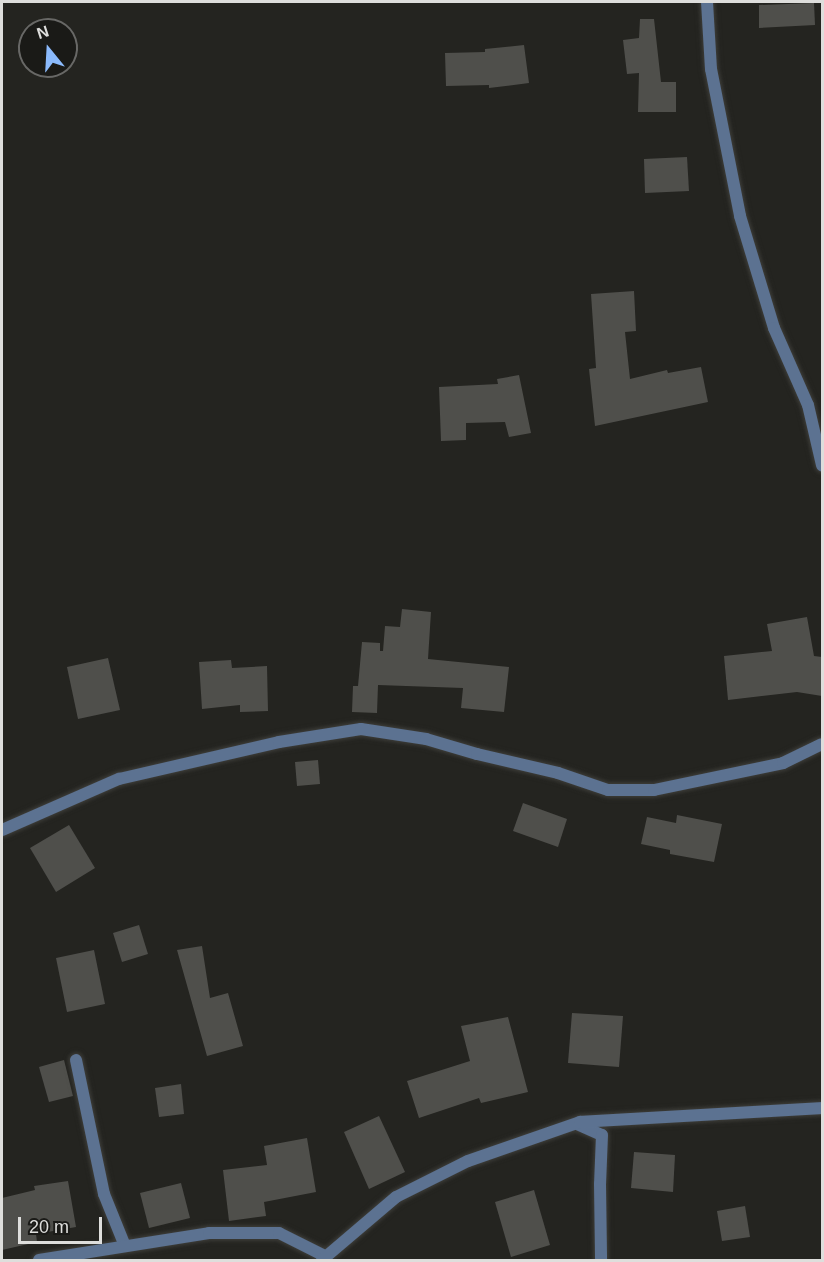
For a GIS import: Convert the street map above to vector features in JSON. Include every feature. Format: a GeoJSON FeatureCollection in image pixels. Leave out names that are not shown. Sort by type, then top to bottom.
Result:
{"type":"FeatureCollection","features":[{"type":"Feature","properties":{"kind":"street"},"geometry":{"type":"LineString","coordinates":[[707,2],[711,69],[740,216],[774,328],[808,405],[822,465]]}},
{"type":"Feature","properties":{"kind":"street"},"geometry":{"type":"LineString","coordinates":[[2,830],[119,779],[279,742],[361,729],[426,739],[558,772],[608,790],[654,790],[783,763],[822,744]]}},
{"type":"Feature","properties":{"kind":"street"},"geometry":{"type":"LineString","coordinates":[[76,1060],[104,1194],[125,1246]]}},
{"type":"Feature","properties":{"kind":"street"},"geometry":{"type":"LineString","coordinates":[[39,1260],[209,1233],[279,1233],[324,1258],[396,1197],[468,1161],[576,1124],[822,1108]]}},
{"type":"Feature","properties":{"kind":"street"},"geometry":{"type":"LineString","coordinates":[[576,1124],[603,1135],[600,1184],[602,1260]]}},
{"type":"Feature","properties":{"kind":"building"},"geometry":{"type":"Polygon","coordinates":[[[814,3],[815,25],[759,28],[759,5],[814,3]]]}},
{"type":"Feature","properties":{"kind":"building"},"geometry":{"type":"Polygon","coordinates":[[[640,19],[654,19],[661,82],[676,82],[676,112],[638,112],[639,73],[627,74],[623,40],[639,38],[640,19]]]}},
{"type":"Feature","properties":{"kind":"building"},"geometry":{"type":"Polygon","coordinates":[[[524,45],[529,83],[489,88],[489,85],[446,86],[445,53],[485,52],[485,49],[524,45]]]}},
{"type":"Feature","properties":{"kind":"building"},"geometry":{"type":"Polygon","coordinates":[[[687,157],[689,191],[645,193],[644,159],[687,157]]]}},
{"type":"Feature","properties":{"kind":"building"},"geometry":{"type":"Polygon","coordinates":[[[634,291],[636,331],[625,332],[630,379],[667,370],[668,373],[701,367],[708,402],[595,426],[589,369],[596,368],[591,294],[634,291]]]}},
{"type":"Feature","properties":{"kind":"building"},"geometry":{"type":"Polygon","coordinates":[[[519,375],[531,433],[509,437],[505,422],[466,423],[466,440],[441,441],[439,387],[498,384],[497,379],[519,375]]]}},
{"type":"Feature","properties":{"kind":"building"},"geometry":{"type":"Polygon","coordinates":[[[402,609],[431,612],[428,659],[509,667],[504,712],[461,708],[463,688],[378,685],[377,713],[352,712],[353,686],[358,686],[362,642],[380,643],[380,651],[383,651],[385,626],[400,627],[402,609]]]}},
{"type":"Feature","properties":{"kind":"building"},"geometry":{"type":"Polygon","coordinates":[[[807,617],[814,656],[822,657],[822,696],[797,692],[728,700],[724,656],[772,651],[767,624],[807,617]]]}},
{"type":"Feature","properties":{"kind":"building"},"geometry":{"type":"Polygon","coordinates":[[[108,658],[120,710],[78,719],[67,667],[108,658]]]}},
{"type":"Feature","properties":{"kind":"building"},"geometry":{"type":"Polygon","coordinates":[[[231,660],[232,668],[267,666],[268,711],[240,712],[240,705],[202,709],[199,662],[231,660]]]}},
{"type":"Feature","properties":{"kind":"building"},"geometry":{"type":"Polygon","coordinates":[[[318,760],[320,784],[297,786],[295,762],[318,760]]]}},
{"type":"Feature","properties":{"kind":"building"},"geometry":{"type":"Polygon","coordinates":[[[523,803],[567,819],[558,847],[513,831],[523,803]]]}},
{"type":"Feature","properties":{"kind":"building"},"geometry":{"type":"Polygon","coordinates":[[[677,815],[722,824],[714,862],[670,854],[670,850],[641,844],[647,817],[676,823],[677,815]]]}},
{"type":"Feature","properties":{"kind":"building"},"geometry":{"type":"Polygon","coordinates":[[[69,825],[95,868],[56,892],[30,848],[69,825]]]}},
{"type":"Feature","properties":{"kind":"building"},"geometry":{"type":"Polygon","coordinates":[[[139,925],[148,954],[122,962],[113,933],[139,925]]]}},
{"type":"Feature","properties":{"kind":"building"},"geometry":{"type":"Polygon","coordinates":[[[202,946],[210,998],[228,993],[243,1046],[207,1056],[177,950],[202,946]]]}},
{"type":"Feature","properties":{"kind":"building"},"geometry":{"type":"Polygon","coordinates":[[[94,950],[105,1004],[67,1012],[56,958],[94,950]]]}},
{"type":"Feature","properties":{"kind":"building"},"geometry":{"type":"Polygon","coordinates":[[[572,1013],[623,1016],[619,1067],[568,1063],[572,1013]]]}},
{"type":"Feature","properties":{"kind":"building"},"geometry":{"type":"Polygon","coordinates":[[[508,1017],[528,1092],[481,1103],[479,1098],[419,1118],[407,1081],[470,1061],[461,1026],[508,1017]]]}},
{"type":"Feature","properties":{"kind":"building"},"geometry":{"type":"Polygon","coordinates":[[[64,1060],[73,1096],[49,1102],[39,1067],[64,1060]]]}},
{"type":"Feature","properties":{"kind":"building"},"geometry":{"type":"Polygon","coordinates":[[[181,1084],[184,1114],[159,1117],[155,1088],[181,1084]]]}},
{"type":"Feature","properties":{"kind":"building"},"geometry":{"type":"Polygon","coordinates":[[[379,1116],[405,1172],[369,1189],[344,1132],[379,1116]]]}},
{"type":"Feature","properties":{"kind":"building"},"geometry":{"type":"Polygon","coordinates":[[[307,1138],[316,1192],[264,1202],[266,1216],[229,1221],[223,1170],[267,1165],[264,1146],[307,1138]]]}},
{"type":"Feature","properties":{"kind":"building"},"geometry":{"type":"Polygon","coordinates":[[[634,1152],[675,1155],[673,1192],[631,1188],[634,1152]]]}},
{"type":"Feature","properties":{"kind":"building"},"geometry":{"type":"Polygon","coordinates":[[[68,1181],[76,1227],[36,1234],[37,1242],[2,1250],[2,1198],[35,1190],[34,1186],[68,1181]]]}},
{"type":"Feature","properties":{"kind":"building"},"geometry":{"type":"Polygon","coordinates":[[[181,1183],[190,1218],[149,1228],[140,1193],[181,1183]]]}},
{"type":"Feature","properties":{"kind":"building"},"geometry":{"type":"Polygon","coordinates":[[[534,1190],[550,1245],[511,1257],[495,1202],[534,1190]]]}},
{"type":"Feature","properties":{"kind":"building"},"geometry":{"type":"Polygon","coordinates":[[[745,1206],[750,1237],[722,1241],[717,1211],[745,1206]]]}}]}
